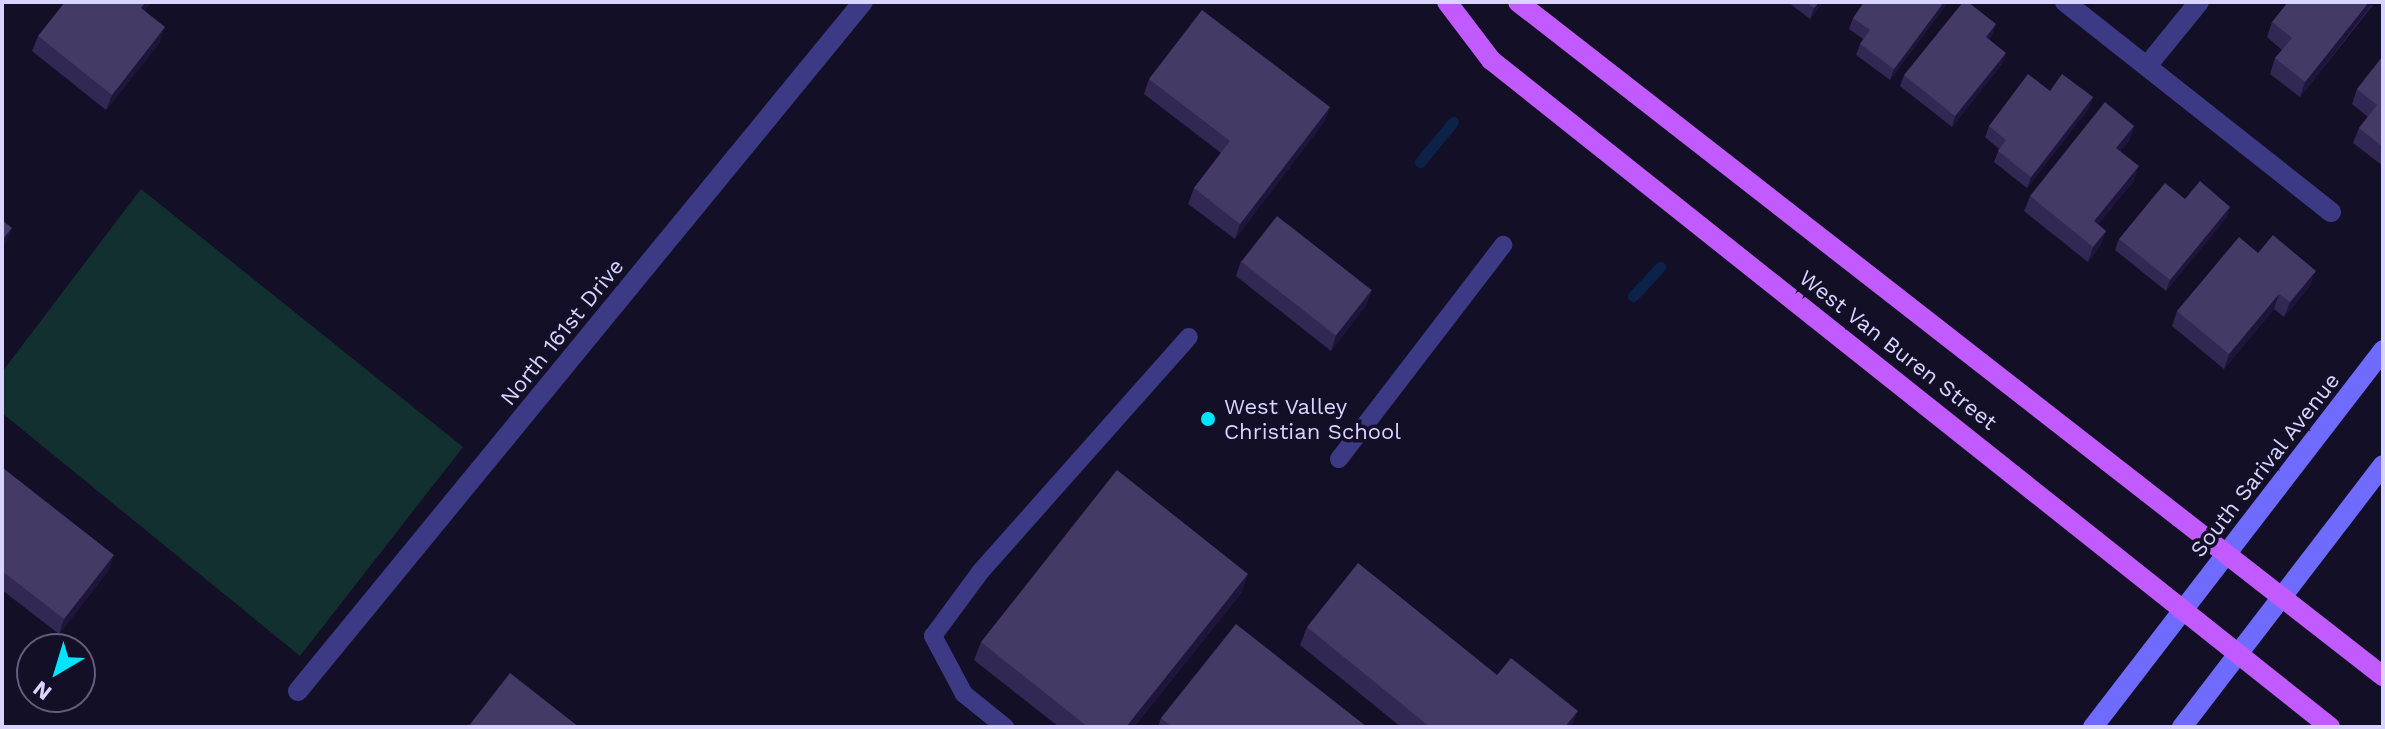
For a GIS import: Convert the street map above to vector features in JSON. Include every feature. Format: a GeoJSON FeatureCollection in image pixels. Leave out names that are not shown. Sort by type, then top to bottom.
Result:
{"type":"FeatureCollection","features":[{"type":"Feature","properties":{"kind":"main road","name":"West Van Buren Street"},"geometry":{"type":"LineString","coordinates":[[1447,2],[1491,60],[2185,608],[2330,727]]}},
{"type":"Feature","properties":{"kind":"main road","name":"West Van Buren Street"},"geometry":{"type":"LineString","coordinates":[[1518,2],[2283,595],[2383,676]]}},
{"type":"Feature","properties":{"kind":"main road","name":"South Sarival Avenue"},"geometry":{"type":"LineString","coordinates":[[2093,727],[2383,350]]}},
{"type":"Feature","properties":{"kind":"main road"},"geometry":{"type":"LineString","coordinates":[[2182,727],[2383,465]]}},
{"type":"Feature","properties":{"kind":"street","name":"North 161st Drive"},"geometry":{"type":"LineString","coordinates":[[298,691],[863,2]]}},
{"type":"Feature","properties":{"kind":"street"},"geometry":{"type":"LineString","coordinates":[[2065,2],[2331,212]]}},
{"type":"Feature","properties":{"kind":"street"},"geometry":{"type":"LineString","coordinates":[[2147,66],[2199,2]]}},
{"type":"Feature","properties":{"kind":"lane"},"geometry":{"type":"LineString","coordinates":[[1339,459],[1503,245]]}},
{"type":"Feature","properties":{"kind":"lane"},"geometry":{"type":"LineString","coordinates":[[1005,727],[964,694],[933,636],[981,571],[1189,337]]}},
{"type":"Feature","properties":{"kind":"green space"},"geometry":{"type":"Polygon","coordinates":[[[141,189],[463,447],[300,656],[2,413],[2,372],[141,189]]]}},
{"type":"Feature","properties":{"kind":"building"},"geometry":{"type":"Polygon","coordinates":[[[65,2],[146,2],[141,8],[165,27],[112,95],[38,36],[65,2]]]}},
{"type":"Feature","properties":{"kind":"building"},"geometry":{"type":"Polygon","coordinates":[[[1864,2],[1944,2],[1894,69],[1860,44],[1870,30],[1853,18],[1864,2]]]}},
{"type":"Feature","properties":{"kind":"building"},"geometry":{"type":"Polygon","coordinates":[[[1963,2],[1968,2],[1996,24],[1986,37],[2006,53],[1955,116],[1904,75],[1963,2]]]}},
{"type":"Feature","properties":{"kind":"building"},"geometry":{"type":"Polygon","coordinates":[[[2288,2],[2369,2],[2305,82],[2275,58],[2292,38],[2272,22],[2288,2]]]}},
{"type":"Feature","properties":{"kind":"building"},"geometry":{"type":"Polygon","coordinates":[[[1202,10],[1330,107],[1240,224],[1194,188],[1230,141],[1149,79],[1202,10]]]}},
{"type":"Feature","properties":{"kind":"building"},"geometry":{"type":"Polygon","coordinates":[[[2383,56],[2383,147],[2359,128],[2377,105],[2357,89],[2383,56]]]}},
{"type":"Feature","properties":{"kind":"building"},"geometry":{"type":"Polygon","coordinates":[[[2028,74],[2050,91],[2062,74],[2093,97],[2031,177],[1998,151],[2006,140],[1989,126],[2028,74]]]}},
{"type":"Feature","properties":{"kind":"building"},"geometry":{"type":"Polygon","coordinates":[[[2105,102],[2134,126],[2116,148],[2139,166],[2094,221],[2106,231],[2093,247],[2030,196],[2105,102]]]}},
{"type":"Feature","properties":{"kind":"building"},"geometry":{"type":"Polygon","coordinates":[[[2200,181],[2230,207],[2170,280],[2119,239],[2165,183],[2185,199],[2200,181]]]}},
{"type":"Feature","properties":{"kind":"building"},"geometry":{"type":"Polygon","coordinates":[[[1277,216],[1372,290],[1336,336],[1241,262],[1277,216]]]}},
{"type":"Feature","properties":{"kind":"building"},"geometry":{"type":"Polygon","coordinates":[[[2,220],[12,228],[2,240],[2,220]]]}},
{"type":"Feature","properties":{"kind":"building"},"geometry":{"type":"Polygon","coordinates":[[[2273,235],[2316,271],[2290,302],[2279,294],[2229,354],[2177,311],[2239,237],[2258,253],[2273,235]]]}},
{"type":"Feature","properties":{"kind":"building"},"geometry":{"type":"Polygon","coordinates":[[[3,468],[114,555],[64,619],[2,571],[3,468]]]}},
{"type":"Feature","properties":{"kind":"building"},"geometry":{"type":"Polygon","coordinates":[[[1117,470],[1248,574],[1126,727],[1088,727],[981,642],[1117,470]]]}},
{"type":"Feature","properties":{"kind":"building"},"geometry":{"type":"Polygon","coordinates":[[[1358,563],[1497,675],[1511,658],[1578,711],[1565,727],[1430,727],[1307,627],[1358,563]]]}},
{"type":"Feature","properties":{"kind":"building"},"geometry":{"type":"Polygon","coordinates":[[[1236,624],[1367,727],[1172,727],[1161,718],[1236,624]]]}},
{"type":"Feature","properties":{"kind":"building"},"geometry":{"type":"Polygon","coordinates":[[[510,673],[579,727],[468,727],[510,673]]]}},
{"type":"Feature","properties":{"kind":"waterway"},"geometry":{"type":"LineString","coordinates":[[1420,162],[1453,122]]}},
{"type":"Feature","properties":{"kind":"waterway"},"geometry":{"type":"LineString","coordinates":[[1633,296],[1660,267]]}},
{"type":"Feature","properties":{"kind":"place","name":"West Valley Christian School"},"geometry":{"type":"Point","coordinates":[1208,419]}}]}
